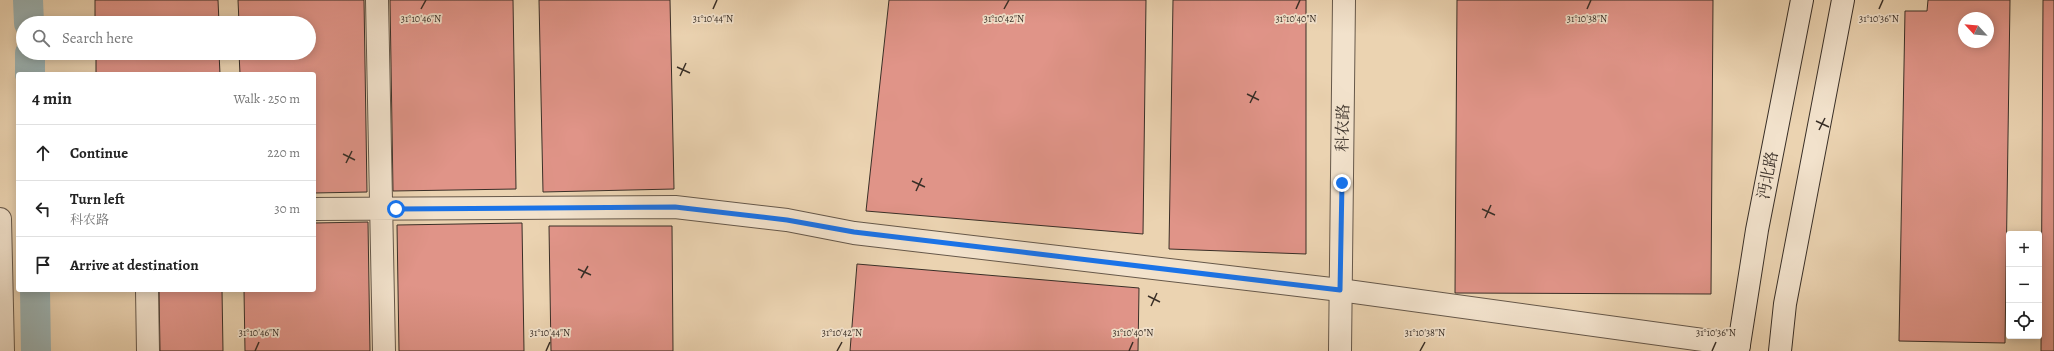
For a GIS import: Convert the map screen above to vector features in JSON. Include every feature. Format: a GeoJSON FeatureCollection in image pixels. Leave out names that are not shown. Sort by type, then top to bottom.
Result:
{"type":"FeatureCollection","features":[{"type":"Feature","properties":{"kind":"street"},"geometry":{"type":"LineString","coordinates":[[377,0],[384,351]]}},
{"type":"Feature","properties":{"kind":"street","name":"科农路"},"geometry":{"type":"LineString","coordinates":[[1340,351],[1344,0]]}},
{"type":"Feature","properties":{"kind":"street","name":"沔北路"},"geometry":{"type":"LineString","coordinates":[[1738,348],[1757,230],[1802,0]]}},
{"type":"Feature","properties":{"kind":"street"},"geometry":{"type":"LineString","coordinates":[[1781,351],[1785,304],[1843,0]]}},
{"type":"Feature","properties":{"kind":"street"},"geometry":{"type":"LineString","coordinates":[[316,210],[675,207],[787,220],[862,234],[1340,290],[1692,345],[1738,348]]}},
{"type":"Feature","properties":{"kind":"street"},"geometry":{"type":"LineString","coordinates":[[0,219],[3,351]]}},
{"type":"Feature","properties":{"kind":"street"},"geometry":{"type":"LineString","coordinates":[[147,292],[148,351]]}},
{"type":"Feature","properties":{"kind":"building"},"geometry":{"type":"Polygon","coordinates":[[[95,0],[218,0],[219,16],[95,16],[95,0]]]}},
{"type":"Feature","properties":{"kind":"building"},"geometry":{"type":"Polygon","coordinates":[[[238,0],[364,0],[367,192],[316,193],[316,72],[240,72],[239,60],[316,60],[316,16],[239,16],[238,0]]]}},
{"type":"Feature","properties":{"kind":"building"},"geometry":{"type":"Polygon","coordinates":[[[390,0],[513,0],[516,189],[393,191],[390,0]]]}},
{"type":"Feature","properties":{"kind":"building"},"geometry":{"type":"Polygon","coordinates":[[[539,0],[670,0],[674,189],[543,192],[539,0]]]}},
{"type":"Feature","properties":{"kind":"building"},"geometry":{"type":"Polygon","coordinates":[[[889,0],[1146,0],[1143,234],[866,211],[889,0]]]}},
{"type":"Feature","properties":{"kind":"building"},"geometry":{"type":"Polygon","coordinates":[[[1173,0],[1306,0],[1306,254],[1169,249],[1173,0]]]}},
{"type":"Feature","properties":{"kind":"building"},"geometry":{"type":"Polygon","coordinates":[[[1457,0],[1713,0],[1711,294],[1455,293],[1457,0]]]}},
{"type":"Feature","properties":{"kind":"building"},"geometry":{"type":"Polygon","coordinates":[[[1928,0],[2010,0],[2005,343],[1899,341],[1905,11],[1927,11],[1928,0]]]}},
{"type":"Feature","properties":{"kind":"building"},"geometry":{"type":"Polygon","coordinates":[[[2043,0],[2054,0],[2054,351],[2041,351],[2043,0]]]}},
{"type":"Feature","properties":{"kind":"building"},"geometry":{"type":"Polygon","coordinates":[[[96,60],[219,60],[220,72],[96,72],[96,60]]]}},
{"type":"Feature","properties":{"kind":"building"},"geometry":{"type":"Polygon","coordinates":[[[368,222],[370,351],[245,351],[244,292],[316,292],[316,223],[368,222]]]}},
{"type":"Feature","properties":{"kind":"building"},"geometry":{"type":"Polygon","coordinates":[[[522,223],[524,351],[399,351],[397,225],[522,223]]]}},
{"type":"Feature","properties":{"kind":"building"},"geometry":{"type":"Polygon","coordinates":[[[549,226],[672,226],[673,351],[551,351],[549,226]]]}},
{"type":"Feature","properties":{"kind":"building"},"geometry":{"type":"Polygon","coordinates":[[[857,264],[1139,288],[1138,351],[850,351],[857,264]]]}},
{"type":"Feature","properties":{"kind":"building"},"geometry":{"type":"Polygon","coordinates":[[[159,292],[222,292],[223,351],[160,351],[159,292]]]}},
{"type":"Feature","properties":{"kind":"waterway"},"geometry":{"type":"LineString","coordinates":[[28,0],[29,16]]}},
{"type":"Feature","properties":{"kind":"waterway"},"geometry":{"type":"LineString","coordinates":[[30,60],[30,72]]}},
{"type":"Feature","properties":{"kind":"waterway"},"geometry":{"type":"LineString","coordinates":[[35,292],[36,351]]}},
{"type":"Feature","properties":{"kind":"route"},"geometry":{"type":"LineString","coordinates":[[396,209],[675,207],[787,220],[854,232],[1340,290],[1342,183]]}}]}
